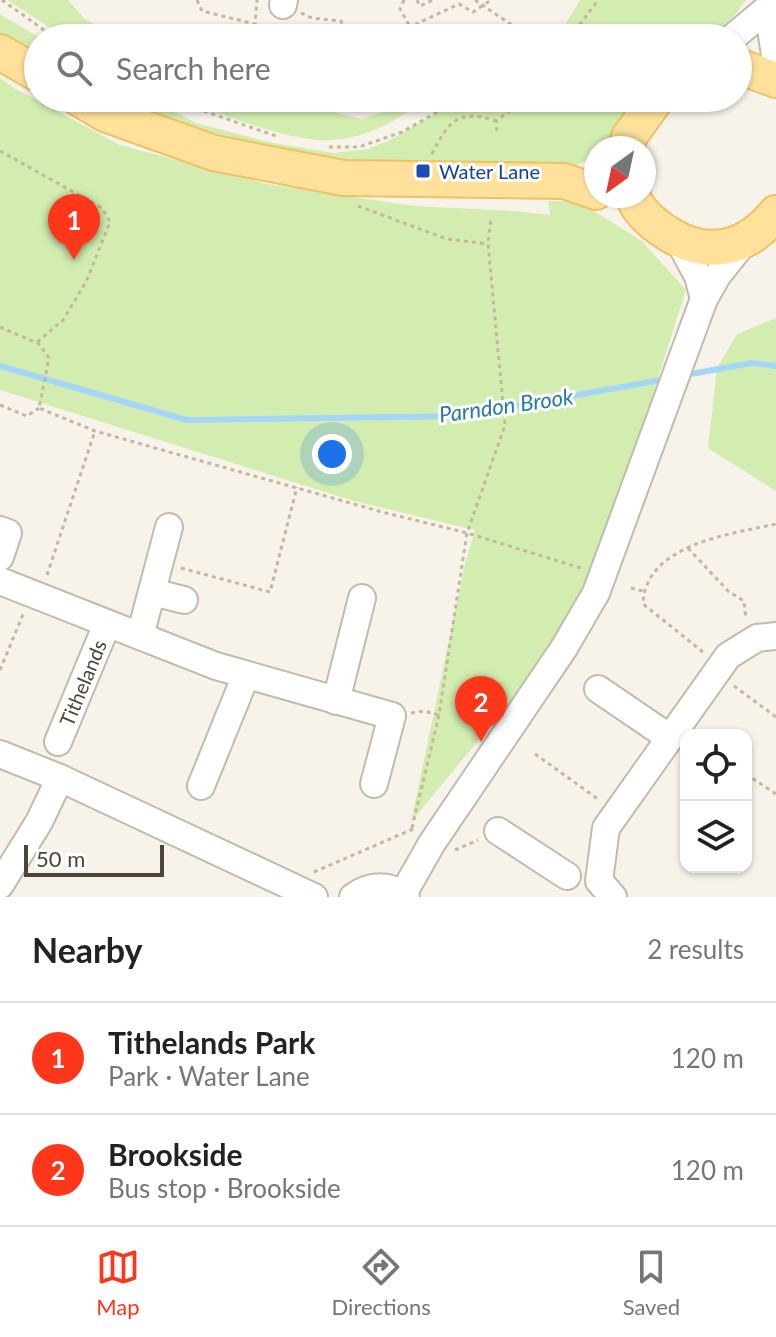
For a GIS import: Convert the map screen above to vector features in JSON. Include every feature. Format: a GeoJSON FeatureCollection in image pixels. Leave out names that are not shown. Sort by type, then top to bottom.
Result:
{"type":"FeatureCollection","features":[{"type":"Feature","properties":{"kind":"main road"},"geometry":{"type":"LineString","coordinates":[[0,52],[24,66]]}},
{"type":"Feature","properties":{"kind":"main road"},"geometry":{"type":"LineString","coordinates":[[752,71],[776,80]]}},
{"type":"Feature","properties":{"kind":"main road"},"geometry":{"type":"LineString","coordinates":[[102,112],[214,153],[343,178],[580,186]]}},
{"type":"Feature","properties":{"kind":"main road"},"geometry":{"type":"LineString","coordinates":[[630,136],[647,112]]}},
{"type":"Feature","properties":{"kind":"main road"},"geometry":{"type":"LineString","coordinates":[[637,208],[679,241],[708,249],[744,242],[776,213]]}},
{"type":"Feature","properties":{"kind":"street"},"geometry":{"type":"LineString","coordinates":[[748,24],[770,4]]}},
{"type":"Feature","properties":{"kind":"street"},"geometry":{"type":"LineString","coordinates":[[770,4],[776,62]]}},
{"type":"Feature","properties":{"kind":"street"},"geometry":{"type":"LineString","coordinates":[[679,241],[698,276],[704,299]]}},
{"type":"Feature","properties":{"kind":"street"},"geometry":{"type":"LineString","coordinates":[[353,897],[368,888],[380,886],[405,895],[422,836],[564,648],[596,593],[704,299],[717,276],[744,242]]}},
{"type":"Feature","properties":{"kind":"street","name":"Tithelands"},"geometry":{"type":"LineString","coordinates":[[140,636],[169,527]]}},
{"type":"Feature","properties":{"kind":"street"},"geometry":{"type":"LineString","coordinates":[[0,530],[8,533],[0,557]]}},
{"type":"Feature","properties":{"kind":"street","name":"Tithelands"},"geometry":{"type":"LineString","coordinates":[[0,581],[216,666],[392,716],[374,784]]}},
{"type":"Feature","properties":{"kind":"street"},"geometry":{"type":"LineString","coordinates":[[152,592],[184,600]]}},
{"type":"Feature","properties":{"kind":"street"},"geometry":{"type":"LineString","coordinates":[[336,701],[362,598]]}},
{"type":"Feature","properties":{"kind":"street","name":"Tithelands"},"geometry":{"type":"LineString","coordinates":[[58,742],[107,624]]}},
{"type":"Feature","properties":{"kind":"street"},"geometry":{"type":"LineString","coordinates":[[613,897],[599,881],[606,828],[728,656],[757,638],[776,636]]}},
{"type":"Feature","properties":{"kind":"street"},"geometry":{"type":"LineString","coordinates":[[201,786],[246,675]]}},
{"type":"Feature","properties":{"kind":"street"},"geometry":{"type":"LineString","coordinates":[[598,689],[670,738]]}},
{"type":"Feature","properties":{"kind":"street"},"geometry":{"type":"LineString","coordinates":[[0,754],[60,778],[314,897]]}},
{"type":"Feature","properties":{"kind":"street"},"geometry":{"type":"LineString","coordinates":[[0,885],[39,822],[60,778]]}},
{"type":"Feature","properties":{"kind":"street"},"geometry":{"type":"LineString","coordinates":[[498,831],[560,887],[600,873]]}},
{"type":"Feature","properties":{"kind":"path"},"geometry":{"type":"LineString","coordinates":[[2,0],[35,24]]}},
{"type":"Feature","properties":{"kind":"path"},"geometry":{"type":"LineString","coordinates":[[197,0],[202,11],[255,24],[257,0]]}},
{"type":"Feature","properties":{"kind":"path"},"geometry":{"type":"LineString","coordinates":[[404,0],[400,9],[408,24]]}},
{"type":"Feature","properties":{"kind":"path"},"geometry":{"type":"LineString","coordinates":[[417,0],[420,6],[433,0]]}},
{"type":"Feature","properties":{"kind":"path"},"geometry":{"type":"LineString","coordinates":[[475,0],[510,24]]}},
{"type":"Feature","properties":{"kind":"path"},"geometry":{"type":"LineString","coordinates":[[416,24],[459,4],[473,12],[491,0]]}},
{"type":"Feature","properties":{"kind":"path"},"geometry":{"type":"LineString","coordinates":[[580,24],[598,0]]}},
{"type":"Feature","properties":{"kind":"path"},"geometry":{"type":"LineString","coordinates":[[284,2],[312,18],[341,21],[342,24]]}},
{"type":"Feature","properties":{"kind":"path"},"geometry":{"type":"LineString","coordinates":[[206,112],[292,142]]}},
{"type":"Feature","properties":{"kind":"path"},"geometry":{"type":"LineString","coordinates":[[320,147],[359,147],[402,132],[437,112]]}},
{"type":"Feature","properties":{"kind":"path"},"geometry":{"type":"LineString","coordinates":[[496,121],[510,112]]}},
{"type":"Feature","properties":{"kind":"path"},"geometry":{"type":"LineString","coordinates":[[429,159],[453,121],[477,114],[496,121]]}},
{"type":"Feature","properties":{"kind":"path"},"geometry":{"type":"LineString","coordinates":[[496,121],[497,131]]}},
{"type":"Feature","properties":{"kind":"path"},"geometry":{"type":"LineString","coordinates":[[0,151],[102,208],[110,222],[86,282],[63,320],[36,343]]}},
{"type":"Feature","properties":{"kind":"path"},"geometry":{"type":"LineString","coordinates":[[348,202],[447,239],[488,244]]}},
{"type":"Feature","properties":{"kind":"path"},"geometry":{"type":"LineString","coordinates":[[422,836],[467,533],[505,425],[488,244],[491,218]]}},
{"type":"Feature","properties":{"kind":"path"},"geometry":{"type":"LineString","coordinates":[[0,327],[36,343],[49,358],[39,408],[27,416],[0,405]]}},
{"type":"Feature","properties":{"kind":"path"},"geometry":{"type":"LineString","coordinates":[[39,408],[95,431],[467,533],[585,569]]}},
{"type":"Feature","properties":{"kind":"path"},"geometry":{"type":"LineString","coordinates":[[0,670],[35,595],[95,431]]}},
{"type":"Feature","properties":{"kind":"path"},"geometry":{"type":"LineString","coordinates":[[159,563],[270,592],[297,487]]}},
{"type":"Feature","properties":{"kind":"path"},"geometry":{"type":"LineString","coordinates":[[776,524],[708,539],[688,548],[658,567],[644,591],[643,604],[776,717]]}},
{"type":"Feature","properties":{"kind":"path"},"geometry":{"type":"LineString","coordinates":[[688,548],[728,591],[744,601],[749,643]]}},
{"type":"Feature","properties":{"kind":"path"},"geometry":{"type":"LineString","coordinates":[[631,588],[644,591]]}},
{"type":"Feature","properties":{"kind":"path"},"geometry":{"type":"LineString","coordinates":[[535,754],[618,812]]}},
{"type":"Feature","properties":{"kind":"path"},"geometry":{"type":"LineString","coordinates":[[752,778],[776,794]]}},
{"type":"Feature","properties":{"kind":"path"},"geometry":{"type":"LineString","coordinates":[[422,836],[447,854],[498,831]]}},
{"type":"Feature","properties":{"kind":"path"},"geometry":{"type":"LineString","coordinates":[[289,883],[422,836]]}},
{"type":"Feature","properties":{"kind":"green space"},"geometry":{"type":"Polygon","coordinates":[[[7,0],[68,0],[85,19],[94,24],[44,24],[7,0]]]}},
{"type":"Feature","properties":{"kind":"green space"},"geometry":{"type":"Polygon","coordinates":[[[580,0],[746,0],[725,24],[565,24],[580,0]]]}},
{"type":"Feature","properties":{"kind":"green space"},"geometry":{"type":"Polygon","coordinates":[[[0,14],[24,28],[24,57],[0,42],[0,14]]]}},
{"type":"Feature","properties":{"kind":"green space"},"geometry":{"type":"Polygon","coordinates":[[[0,78],[24,93],[24,112],[59,112],[120,145],[267,184],[414,206],[550,215],[548,201],[578,201],[584,208],[589,208],[642,241],[686,290],[602,555],[539,667],[411,822],[465,564],[475,530],[354,501],[0,390],[0,78]]]}},
{"type":"Feature","properties":{"kind":"green space"},"geometry":{"type":"Polygon","coordinates":[[[132,112],[174,112],[196,123],[268,142],[334,153],[368,149],[438,112],[631,112],[615,136],[584,136],[584,161],[570,169],[449,172],[247,154],[132,112]]]}},
{"type":"Feature","properties":{"kind":"green space"},"geometry":{"type":"Polygon","coordinates":[[[215,112],[334,112],[361,119],[383,112],[408,112],[358,136],[332,140],[295,137],[215,112]]]}},
{"type":"Feature","properties":{"kind":"green space"},"geometry":{"type":"Polygon","coordinates":[[[776,318],[776,491],[708,448],[717,368],[737,334],[776,318]]]}},
{"type":"Feature","properties":{"kind":"waterway","name":"Parndon Brook"},"geometry":{"type":"LineString","coordinates":[[685,375],[752,363],[776,366]]}},
{"type":"Feature","properties":{"kind":"waterway","name":"Parndon Brook"},"geometry":{"type":"LineString","coordinates":[[0,366],[187,420],[461,416],[666,379]]}},
{"type":"Feature","properties":{"kind":"place","name":"Water Lane"},"geometry":{"type":"Point","coordinates":[423,171]}},
{"type":"Feature","properties":{"kind":"place","name":"Tithelands Park"},"geometry":{"type":"Point","coordinates":[74,260]}},
{"type":"Feature","properties":{"kind":"place","name":"Brookside"},"geometry":{"type":"Point","coordinates":[481,742]}}]}
